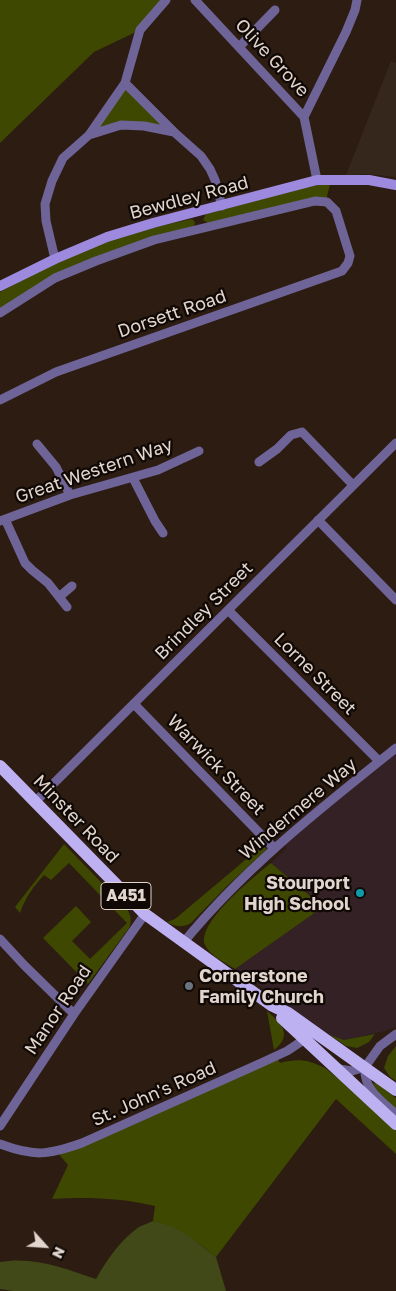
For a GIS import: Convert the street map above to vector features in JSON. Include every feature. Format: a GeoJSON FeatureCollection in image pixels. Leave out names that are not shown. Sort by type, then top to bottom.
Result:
{"type":"FeatureCollection","features":[{"type":"Feature","properties":{"kind":"main road","name":"Bewdley Road"},"geometry":{"type":"LineString","coordinates":[[0,286],[55,259],[107,237],[317,180],[370,180],[396,185]]}},
{"type":"Feature","properties":{"kind":"main road","name":"Minster Road"},"geometry":{"type":"LineString","coordinates":[[0,766],[145,914],[271,1005],[288,1013],[338,1069],[396,1124]]}},
{"type":"Feature","properties":{"kind":"main road","name":"Minster Road"},"geometry":{"type":"LineString","coordinates":[[310,1036],[365,1067],[396,1090]]}},
{"type":"Feature","properties":{"kind":"street"},"geometry":{"type":"LineString","coordinates":[[55,259],[46,221],[45,204],[52,181],[63,158],[88,135],[125,83],[140,30],[166,0]]}},
{"type":"Feature","properties":{"kind":"street","name":"Olive Grove"},"geometry":{"type":"LineString","coordinates":[[195,0],[240,46],[304,117],[317,180]]}},
{"type":"Feature","properties":{"kind":"street","name":"Olive Grove"},"geometry":{"type":"LineString","coordinates":[[304,117],[356,10],[357,0]]}},
{"type":"Feature","properties":{"kind":"street"},"geometry":{"type":"LineString","coordinates":[[240,46],[275,10]]}},
{"type":"Feature","properties":{"kind":"street"},"geometry":{"type":"LineString","coordinates":[[125,83],[201,156],[215,180],[222,206]]}},
{"type":"Feature","properties":{"kind":"street"},"geometry":{"type":"LineString","coordinates":[[88,135],[121,125],[144,126],[174,132]]}},
{"type":"Feature","properties":{"kind":"street","name":"Bewdley Road"},"geometry":{"type":"LineString","coordinates":[[0,313],[55,278],[154,240],[315,201],[327,202],[336,211],[350,256]]}},
{"type":"Feature","properties":{"kind":"street"},"geometry":{"type":"LineString","coordinates":[[198,211],[203,228]]}},
{"type":"Feature","properties":{"kind":"street","name":"Dorsett Road"},"geometry":{"type":"LineString","coordinates":[[0,400],[56,372],[342,271],[348,263],[350,256]]}},
{"type":"Feature","properties":{"kind":"street"},"geometry":{"type":"LineString","coordinates":[[259,462],[277,449],[291,435],[302,432],[353,485]]}},
{"type":"Feature","properties":{"kind":"street","name":"Brindley Street"},"geometry":{"type":"LineString","coordinates":[[36,802],[396,443]]}},
{"type":"Feature","properties":{"kind":"street"},"geometry":{"type":"LineString","coordinates":[[37,444],[56,467],[70,495]]}},
{"type":"Feature","properties":{"kind":"street","name":"Great Western Way"},"geometry":{"type":"LineString","coordinates":[[2,520],[70,495],[158,470],[199,451]]}},
{"type":"Feature","properties":{"kind":"street"},"geometry":{"type":"LineString","coordinates":[[133,478],[163,533]]}},
{"type":"Feature","properties":{"kind":"street"},"geometry":{"type":"LineString","coordinates":[[2,520],[25,563],[44,578],[67,607]]}},
{"type":"Feature","properties":{"kind":"street"},"geometry":{"type":"LineString","coordinates":[[318,520],[396,600]]}},
{"type":"Feature","properties":{"kind":"street"},"geometry":{"type":"LineString","coordinates":[[59,597],[72,586]]}},
{"type":"Feature","properties":{"kind":"street","name":"Lorne Street"},"geometry":{"type":"LineString","coordinates":[[228,610],[379,761]]}},
{"type":"Feature","properties":{"kind":"street","name":"Warwick Street"},"geometry":{"type":"LineString","coordinates":[[134,704],[274,848]]}},
{"type":"Feature","properties":{"kind":"street","name":"Windermere Way"},"geometry":{"type":"LineString","coordinates":[[183,943],[223,897],[274,848],[396,748]]}},
{"type":"Feature","properties":{"kind":"street","name":"Manor Road"},"geometry":{"type":"LineString","coordinates":[[0,1126],[74,1014],[145,914]]}},
{"type":"Feature","properties":{"kind":"street"},"geometry":{"type":"LineString","coordinates":[[0,939],[74,1014]]}},
{"type":"Feature","properties":{"kind":"street"},"geometry":{"type":"LineString","coordinates":[[396,1034],[380,1046],[365,1067],[364,1077],[369,1087],[396,1114]]}},
{"type":"Feature","properties":{"kind":"street","name":"St. John's Road"},"geometry":{"type":"LineString","coordinates":[[0,1144],[40,1154],[57,1152],[82,1144],[262,1064],[310,1036]]}},
{"type":"Feature","properties":{"kind":"street"},"geometry":{"type":"LineString","coordinates":[[338,1069],[352,1071],[365,1067]]}},
{"type":"Feature","properties":{"kind":"shaded area"},"geometry":{"type":"Polygon","coordinates":[[[391,61],[396,63],[396,177],[368,174],[346,175],[391,61]]]}},
{"type":"Feature","properties":{"kind":"shaded area"},"geometry":{"type":"Polygon","coordinates":[[[396,748],[396,1027],[344,1040],[330,1035],[235,969],[323,907],[271,863],[286,849],[285,839],[396,748]]]}},
{"type":"Feature","properties":{"kind":"green space"},"geometry":{"type":"Polygon","coordinates":[[[0,0],[166,0],[140,30],[94,52],[0,143],[0,0]]]}},
{"type":"Feature","properties":{"kind":"green space"},"geometry":{"type":"Polygon","coordinates":[[[125,83],[174,132],[144,126],[89,135],[125,83]]]}},
{"type":"Feature","properties":{"kind":"green space"},"geometry":{"type":"Polygon","coordinates":[[[331,181],[326,200],[208,223],[203,220],[206,214],[331,181]]]}},
{"type":"Feature","properties":{"kind":"green space"},"geometry":{"type":"Polygon","coordinates":[[[192,219],[195,222],[194,226],[95,258],[0,310],[0,292],[67,257],[119,237],[192,219]]]}},
{"type":"Feature","properties":{"kind":"green space"},"geometry":{"type":"Polygon","coordinates":[[[64,844],[127,909],[131,918],[129,928],[88,984],[43,938],[76,906],[91,922],[72,941],[90,959],[127,923],[69,863],[51,880],[44,875],[24,902],[20,913],[15,907],[64,844]]]}},
{"type":"Feature","properties":{"kind":"green space"},"geometry":{"type":"Polygon","coordinates":[[[263,845],[267,849],[191,923],[179,926],[167,922],[175,919],[263,845]]]}},
{"type":"Feature","properties":{"kind":"green space"},"geometry":{"type":"Polygon","coordinates":[[[271,863],[323,907],[235,969],[218,959],[207,949],[205,936],[209,925],[218,913],[271,863]]]}},
{"type":"Feature","properties":{"kind":"green space"},"geometry":{"type":"Polygon","coordinates":[[[267,1011],[281,1025],[284,1034],[280,1045],[274,1050],[267,1011]]]}},
{"type":"Feature","properties":{"kind":"green space"},"geometry":{"type":"Polygon","coordinates":[[[375,1034],[369,1042],[357,1048],[346,1046],[330,1035],[344,1040],[375,1034]]]}},
{"type":"Feature","properties":{"kind":"green space"},"geometry":{"type":"Polygon","coordinates":[[[396,1046],[396,1081],[390,1077],[384,1068],[388,1056],[396,1046]]]}},
{"type":"Feature","properties":{"kind":"green space"},"geometry":{"type":"Polygon","coordinates":[[[276,1056],[280,1063],[303,1061],[325,1068],[396,1124],[396,1154],[336,1099],[216,1257],[187,1236],[153,1221],[155,1206],[104,1199],[52,1199],[68,1165],[57,1152],[276,1056]]]}},
{"type":"Feature","properties":{"kind":"green space"},"geometry":{"type":"Polygon","coordinates":[[[376,1082],[396,1098],[396,1113],[374,1087],[373,1084],[376,1082]]]}},
{"type":"Feature","properties":{"kind":"green space"},"geometry":{"type":"Polygon","coordinates":[[[153,1221],[171,1226],[189,1236],[216,1257],[226,1291],[13,1291],[0,1289],[0,1262],[25,1261],[49,1264],[96,1279],[120,1244],[139,1227],[153,1221]]]}},
{"type":"Feature","properties":{"kind":"place","name":"Stourport High School"},"geometry":{"type":"Point","coordinates":[360,893]}},
{"type":"Feature","properties":{"kind":"place","name":"Cornerstone Family Church"},"geometry":{"type":"Point","coordinates":[189,986]}}]}
